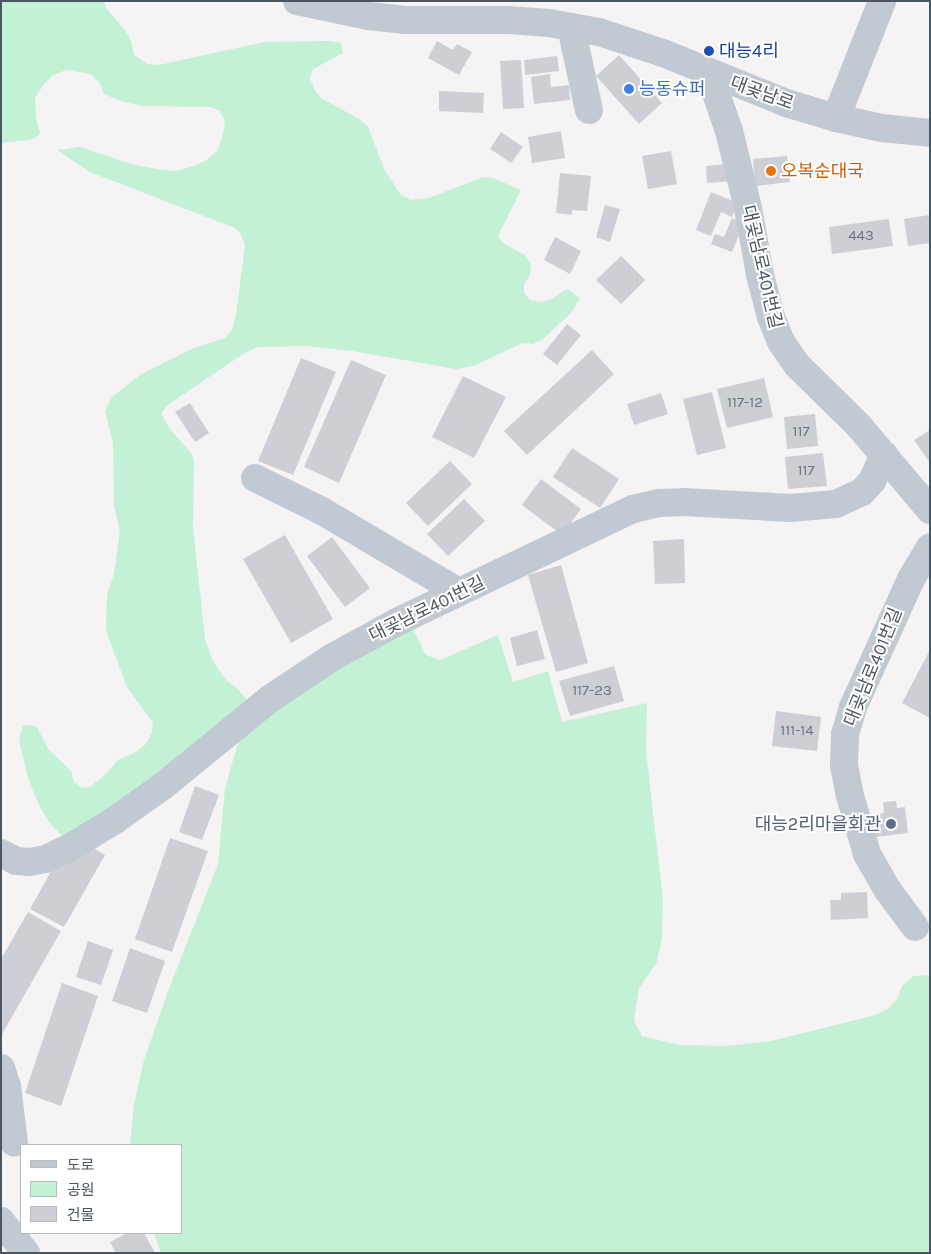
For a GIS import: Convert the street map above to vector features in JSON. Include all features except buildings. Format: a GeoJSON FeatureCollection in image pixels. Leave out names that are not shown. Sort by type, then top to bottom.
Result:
{"type":"FeatureCollection","features":[{"type":"Feature","properties":{"kind":"street","name":"대곶남로"},"geometry":{"type":"LineString","coordinates":[[297,1],[368,16],[404,20],[506,11],[630,41],[786,103],[836,118],[882,128],[930,133]]}},
{"type":"Feature","properties":{"kind":"street"},"geometry":{"type":"LineString","coordinates":[[836,118],[882,1]]}},
{"type":"Feature","properties":{"kind":"street"},"geometry":{"type":"LineString","coordinates":[[571,27],[589,110]]}},
{"type":"Feature","properties":{"kind":"street","name":"대곶남로401번길"},"geometry":{"type":"LineString","coordinates":[[709,73],[729,131],[748,208],[760,275],[781,342],[797,365],[859,426],[930,510]]}},
{"type":"Feature","properties":{"kind":"street","name":"대곶남로401번길"},"geometry":{"type":"LineString","coordinates":[[1,853],[16,861],[29,862],[46,859],[72,846],[155,792],[271,698],[330,658],[459,592],[634,509],[659,503],[684,502],[790,508],[836,504],[851,499],[862,492],[872,481],[884,455]]}},
{"type":"Feature","properties":{"kind":"street"},"geometry":{"type":"LineString","coordinates":[[255,478],[322,511],[459,592]]}},
{"type":"Feature","properties":{"kind":"street","name":"대곶남로401번길"},"geometry":{"type":"LineString","coordinates":[[915,927],[887,889],[868,854],[850,796],[844,765],[845,734],[853,707],[910,579],[930,547]]}},
{"type":"Feature","properties":{"kind":"street"},"geometry":{"type":"LineString","coordinates":[[1,1068],[7,1086],[14,1143]]}},
{"type":"Feature","properties":{"kind":"street"},"geometry":{"type":"LineString","coordinates":[[1,1221],[26,1253]]}},
{"type":"Feature","properties":{"kind":"green space"},"geometry":{"type":"Polygon","coordinates":[[[1,1],[104,1],[106,8],[125,30],[131,41],[134,55],[147,64],[159,65],[264,42],[329,41],[341,43],[343,53],[313,69],[310,78],[314,89],[321,98],[359,119],[368,127],[385,171],[401,195],[411,200],[429,198],[483,177],[493,178],[521,190],[498,236],[503,243],[525,255],[531,264],[530,275],[524,284],[524,293],[530,300],[540,302],[552,299],[567,289],[580,298],[572,312],[543,339],[533,344],[523,343],[473,366],[456,369],[352,351],[307,346],[258,347],[243,354],[169,404],[161,413],[169,428],[191,453],[194,460],[193,527],[205,639],[213,661],[225,679],[238,689],[246,699],[247,708],[112,812],[62,836],[49,822],[39,805],[28,778],[19,740],[23,725],[36,726],[49,750],[71,771],[74,782],[82,788],[90,787],[106,774],[118,760],[134,753],[145,745],[152,733],[153,723],[127,687],[106,631],[107,595],[114,574],[120,531],[114,505],[113,443],[105,411],[112,397],[141,374],[191,349],[225,338],[232,330],[236,315],[245,245],[241,234],[235,228],[90,172],[57,150],[80,147],[131,164],[156,169],[176,171],[194,166],[207,160],[217,151],[222,138],[225,122],[220,111],[211,107],[141,106],[121,101],[104,94],[99,82],[91,74],[66,70],[53,75],[44,84],[35,98],[36,118],[40,133],[34,139],[1,143],[1,1]]]}},
{"type":"Feature","properties":{"kind":"green space"},"geometry":{"type":"Polygon","coordinates":[[[413,629],[426,655],[440,660],[498,635],[513,682],[548,671],[562,722],[647,703],[646,751],[663,900],[662,937],[657,962],[639,988],[634,1020],[642,1036],[679,1045],[727,1046],[771,1041],[872,1016],[888,1009],[897,999],[902,986],[913,976],[930,975],[930,1253],[161,1253],[154,1234],[182,1234],[182,1144],[130,1144],[134,1104],[144,1060],[167,994],[218,864],[225,788],[240,736],[312,683],[413,629]]]}},
{"type":"Feature","properties":{"kind":"place","name":"대능4리"},"geometry":{"type":"Point","coordinates":[709,51]}},
{"type":"Feature","properties":{"kind":"place","name":"능동슈퍼"},"geometry":{"type":"Point","coordinates":[629,89]}},
{"type":"Feature","properties":{"kind":"place","name":"오복순대국"},"geometry":{"type":"Point","coordinates":[771,171]}},
{"type":"Feature","properties":{"kind":"place","name":"대능2리마을회관"},"geometry":{"type":"Point","coordinates":[891,824]}}]}
